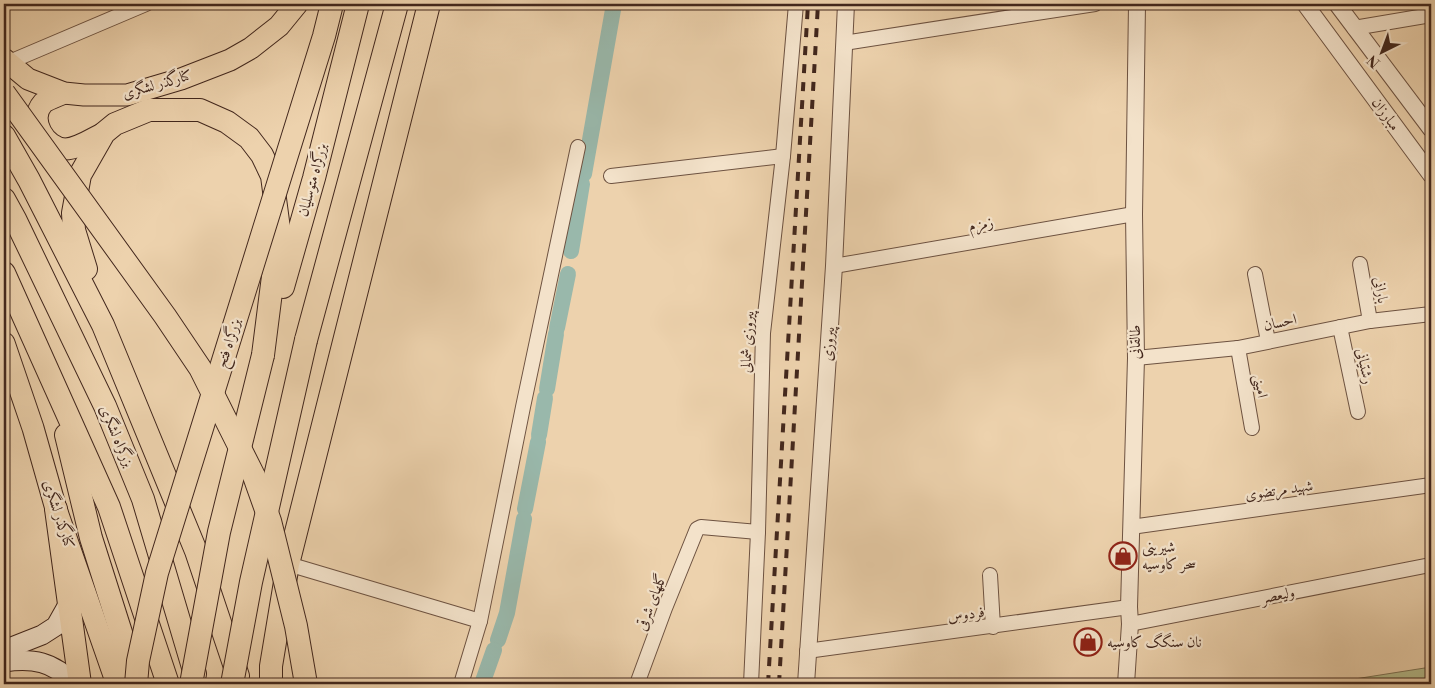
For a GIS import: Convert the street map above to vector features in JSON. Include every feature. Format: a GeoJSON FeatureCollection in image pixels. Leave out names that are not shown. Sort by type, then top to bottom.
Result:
{"type":"FeatureCollection","features":[{"type":"Feature","properties":{"kind":"highway","name":"بزرگراه فتح"},"geometry":{"type":"LineString","coordinates":[[137,684],[138,661],[157,573],[322,46],[332,4]]}},
{"type":"Feature","properties":{"kind":"highway","name":"بزرگراه متوسلیان"},"geometry":{"type":"LineString","coordinates":[[263,355],[314,178],[358,4]]}},
{"type":"Feature","properties":{"kind":"highway"},"geometry":{"type":"LineString","coordinates":[[232,684],[251,582],[306,340],[398,4]]}},
{"type":"Feature","properties":{"kind":"highway"},"geometry":{"type":"LineString","coordinates":[[271,684],[271,666],[288,564],[429,4]]}},
{"type":"Feature","properties":{"kind":"highway"},"geometry":{"type":"LineString","coordinates":[[4,93],[166,316],[200,368],[254,476],[270,522],[296,626],[306,684]]}},
{"type":"Feature","properties":{"kind":"highway"},"geometry":{"type":"LineString","coordinates":[[103,324],[74,230],[72,213],[80,175],[104,133],[115,124],[150,110],[200,110],[227,122],[249,138],[262,155],[272,176],[279,229],[263,355],[219,532],[191,684]]}},
{"type":"Feature","properties":{"kind":"highway"},"geometry":{"type":"LineString","coordinates":[[4,136],[29,180],[103,324],[196,551],[240,684]]}},
{"type":"Feature","properties":{"kind":"highway","name":"بزرگراه لشگری"},"geometry":{"type":"LineString","coordinates":[[4,199],[105,406],[140,491],[198,684]]}},
{"type":"Feature","properties":{"kind":"highway"},"geometry":{"type":"LineString","coordinates":[[4,273],[109,508],[168,684]]}},
{"type":"Feature","properties":{"kind":"highway"},"geometry":{"type":"LineString","coordinates":[[51,376],[91,538],[137,684]]}},
{"type":"Feature","properties":{"kind":"highway"},"geometry":{"type":"LineString","coordinates":[[56,509],[80,684]]}},
{"type":"Feature","properties":{"kind":"main road","name":"کنارگذر لشگری"},"geometry":{"type":"LineString","coordinates":[[5,61],[28,79],[64,93],[84,96],[127,95],[181,79],[230,60],[251,48],[279,26],[297,4]]}},
{"type":"Feature","properties":{"kind":"main road"},"geometry":{"type":"LineString","coordinates":[[64,93],[44,103],[38,114],[37,122],[44,137],[55,147],[67,149],[104,133]]}},
{"type":"Feature","properties":{"kind":"main road","name":"کنارگذر لشگری"},"geometry":{"type":"LineString","coordinates":[[4,344],[33,428],[56,509],[117,684]]}},
{"type":"Feature","properties":{"kind":"main road"},"geometry":{"type":"LineString","coordinates":[[4,650],[42,635],[56,626],[69,603]]}},
{"type":"Feature","properties":{"kind":"main road"},"geometry":{"type":"LineString","coordinates":[[4,662],[31,660],[53,666],[73,684]]}},
{"type":"Feature","properties":{"kind":"street"},"geometry":{"type":"LineString","coordinates":[[5,61],[146,4]]}},
{"type":"Feature","properties":{"kind":"street","name":"پیروزی شمالی"},"geometry":{"type":"LineString","coordinates":[[751,684],[758,532],[763,333],[796,4]]}},
{"type":"Feature","properties":{"kind":"street","name":"پیروزی"},"geometry":{"type":"LineString","coordinates":[[806,684],[834,266],[846,4]]}},
{"type":"Feature","properties":{"kind":"street"},"geometry":{"type":"LineString","coordinates":[[844,43],[1095,4]]}},
{"type":"Feature","properties":{"kind":"street","name":"طالقانی"},"geometry":{"type":"LineString","coordinates":[[1127,682],[1136,358],[1134,214],[1137,4]]}},
{"type":"Feature","properties":{"kind":"street","name":"مبارزان"},"geometry":{"type":"LineString","coordinates":[[1305,4],[1431,176]]}},
{"type":"Feature","properties":{"kind":"street","name":"مبارزان"},"geometry":{"type":"LineString","coordinates":[[1338,4],[1431,129]]}},
{"type":"Feature","properties":{"kind":"street"},"geometry":{"type":"LineString","coordinates":[[1354,28],[1431,15]]}},
{"type":"Feature","properties":{"kind":"street"},"geometry":{"type":"LineString","coordinates":[[460,684],[480,621],[578,147]]}},
{"type":"Feature","properties":{"kind":"street"},"geometry":{"type":"LineString","coordinates":[[611,176],[782,156]]}},
{"type":"Feature","properties":{"kind":"street","name":"زمزم"},"geometry":{"type":"LineString","coordinates":[[834,266],[1134,214]]}},
{"type":"Feature","properties":{"kind":"street","name":"بارانی"},"geometry":{"type":"LineString","coordinates":[[1360,264],[1370,321]]}},
{"type":"Feature","properties":{"kind":"street"},"geometry":{"type":"LineString","coordinates":[[1255,274],[1268,341]]}},
{"type":"Feature","properties":{"kind":"street","name":"احسان"},"geometry":{"type":"LineString","coordinates":[[1136,358],[1238,348],[1370,321],[1431,314]]}},
{"type":"Feature","properties":{"kind":"street","name":"رشتیانی"},"geometry":{"type":"LineString","coordinates":[[1340,327],[1358,412]]}},
{"type":"Feature","properties":{"kind":"street","name":"امینی"},"geometry":{"type":"LineString","coordinates":[[1238,348],[1252,428]]}},
{"type":"Feature","properties":{"kind":"street","name":"شهید مرتضوی"},"geometry":{"type":"LineString","coordinates":[[1131,527],[1431,485]]}},
{"type":"Feature","properties":{"kind":"street","name":"گلهای شرقی"},"geometry":{"type":"LineString","coordinates":[[637,684],[696,532],[701,527],[758,532]]}},
{"type":"Feature","properties":{"kind":"street"},"geometry":{"type":"LineString","coordinates":[[288,564],[480,621]]}},
{"type":"Feature","properties":{"kind":"street","name":"ولیعصر"},"geometry":{"type":"LineString","coordinates":[[1130,615],[1425,566]]}},
{"type":"Feature","properties":{"kind":"street"},"geometry":{"type":"LineString","coordinates":[[990,575],[993,627]]}},
{"type":"Feature","properties":{"kind":"street","name":"فردوس"},"geometry":{"type":"LineString","coordinates":[[807,651],[993,627],[1130,615]]}},
{"type":"Feature","properties":{"kind":"green space"},"geometry":{"type":"Polygon","coordinates":[[[1431,667],[1431,684],[1323,684],[1431,667]]]}},
{"type":"Feature","properties":{"kind":"waterway"},"geometry":{"type":"LineString","coordinates":[[584,174],[614,4]]}},
{"type":"Feature","properties":{"kind":"waterway"},"geometry":{"type":"LineString","coordinates":[[571,251],[582,184]]}},
{"type":"Feature","properties":{"kind":"waterway"},"geometry":{"type":"LineString","coordinates":[[557,328],[568,274]]}},
{"type":"Feature","properties":{"kind":"waterway"},"geometry":{"type":"LineString","coordinates":[[547,389],[556,334]]}},
{"type":"Feature","properties":{"kind":"waterway"},"geometry":{"type":"LineString","coordinates":[[539,435],[545,398]]}},
{"type":"Feature","properties":{"kind":"waterway"},"geometry":{"type":"LineString","coordinates":[[525,509],[538,442]]}},
{"type":"Feature","properties":{"kind":"waterway"},"geometry":{"type":"LineString","coordinates":[[498,640],[507,613],[524,519]]}},
{"type":"Feature","properties":{"kind":"waterway"},"geometry":{"type":"LineString","coordinates":[[482,684],[494,650]]}},
{"type":"Feature","properties":{"kind":"railway"},"geometry":{"type":"LineString","coordinates":[[768,684],[808,4]]}},
{"type":"Feature","properties":{"kind":"railway"},"geometry":{"type":"LineString","coordinates":[[779,684],[818,4]]}},
{"type":"Feature","properties":{"kind":"place","name":"شیرینی سحر کاوسیه"},"geometry":{"type":"Point","coordinates":[1123,556]}},
{"type":"Feature","properties":{"kind":"place","name":"نان سنگگ کاوسیه"},"geometry":{"type":"Point","coordinates":[1088,642]}}]}
